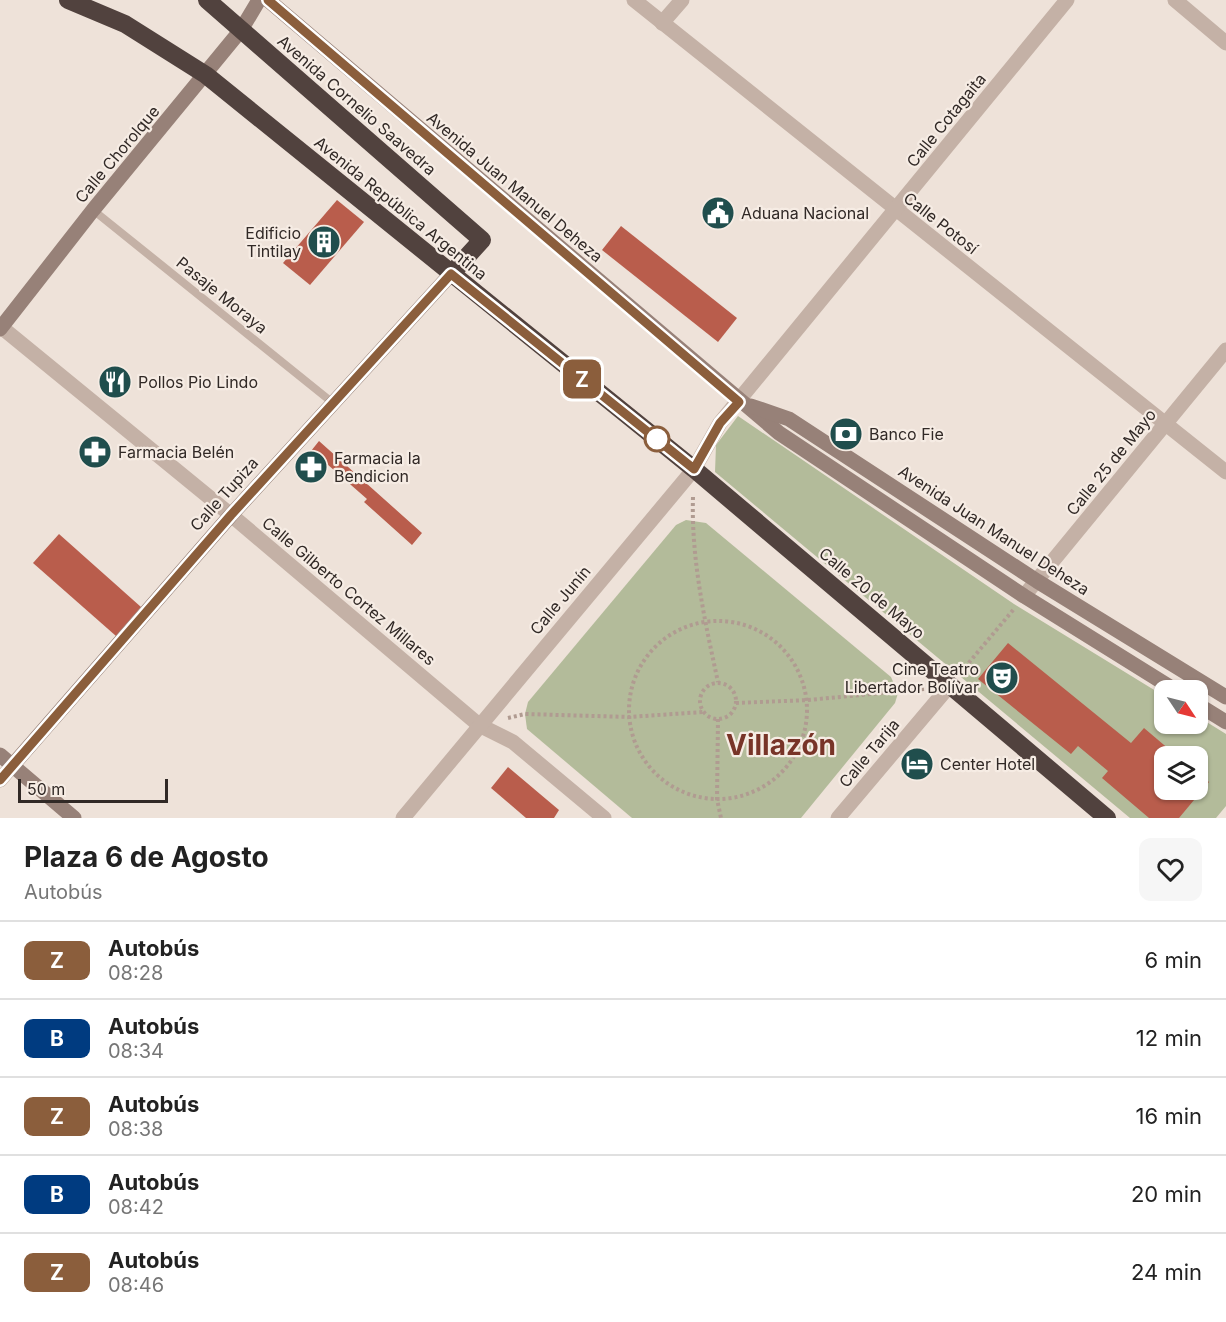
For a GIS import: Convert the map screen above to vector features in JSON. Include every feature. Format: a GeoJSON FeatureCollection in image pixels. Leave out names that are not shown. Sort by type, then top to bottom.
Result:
{"type":"FeatureCollection","features":[{"type":"Feature","properties":{"kind":"highway","name":"Avenida República Argentina"},"geometry":{"type":"LineString","coordinates":[[68,0],[125,24],[206,75],[694,469]]}},
{"type":"Feature","properties":{"kind":"highway","name":"Avenida Cornelio Saavedra"},"geometry":{"type":"LineString","coordinates":[[207,0],[482,240]]}},
{"type":"Feature","properties":{"kind":"highway","name":"Calle Tupiza"},"geometry":{"type":"LineString","coordinates":[[451,274],[482,240]]}},
{"type":"Feature","properties":{"kind":"highway","name":"Calle 20 de Mayo"},"geometry":{"type":"LineString","coordinates":[[694,469],[1107,818]]}},
{"type":"Feature","properties":{"kind":"main road","name":"Calle Chorolque"},"geometry":{"type":"LineString","coordinates":[[0,328],[93,210],[206,75],[241,30],[259,0]]}},
{"type":"Feature","properties":{"kind":"main road","name":"Avenida Juan Manuel Deheza"},"geometry":{"type":"LineString","coordinates":[[268,0],[739,402],[779,433],[1024,597],[1159,680]]}},
{"type":"Feature","properties":{"kind":"main road","name":"Calle Tupiza"},"geometry":{"type":"LineString","coordinates":[[12,766],[231,515],[451,274]]}},
{"type":"Feature","properties":{"kind":"main road","name":"Avenida Juan Manuel Deheza"},"geometry":{"type":"LineString","coordinates":[[739,402],[789,419],[1037,581],[1226,697]]}},
{"type":"Feature","properties":{"kind":"main road"},"geometry":{"type":"LineString","coordinates":[[1208,711],[1226,722]]}},
{"type":"Feature","properties":{"kind":"main road"},"geometry":{"type":"LineString","coordinates":[[0,755],[74,818]]}},
{"type":"Feature","properties":{"kind":"street","name":"Calle Potosí"},"geometry":{"type":"LineString","coordinates":[[634,0],[1226,472]]}},
{"type":"Feature","properties":{"kind":"street"},"geometry":{"type":"LineString","coordinates":[[662,23],[682,0]]}},
{"type":"Feature","properties":{"kind":"street","name":"Calle Cotagaita"},"geometry":{"type":"LineString","coordinates":[[739,402],[1067,0]]}},
{"type":"Feature","properties":{"kind":"street"},"geometry":{"type":"LineString","coordinates":[[1175,0],[1226,43]]}},
{"type":"Feature","properties":{"kind":"street","name":"Calle Gilberto Cortez Millares"},"geometry":{"type":"LineString","coordinates":[[0,328],[231,515],[478,725],[513,742],[604,818]]}},
{"type":"Feature","properties":{"kind":"street","name":"Calle 25 de Mayo"},"geometry":{"type":"LineString","coordinates":[[1024,597],[1226,350]]}},
{"type":"Feature","properties":{"kind":"street","name":"Calle Junín"},"geometry":{"type":"LineString","coordinates":[[403,818],[478,725],[694,469],[720,423],[739,402]]}},
{"type":"Feature","properties":{"kind":"street","name":"Calle Tarija"},"geometry":{"type":"LineString","coordinates":[[838,818],[951,684]]}},
{"type":"Feature","properties":{"kind":"street","name":"Calle Tupiza"},"geometry":{"type":"LineString","coordinates":[[0,780],[12,766]]}},
{"type":"Feature","properties":{"kind":"lane","name":"Pasaje Moraya"},"geometry":{"type":"LineString","coordinates":[[93,210],[333,404]]}},
{"type":"Feature","properties":{"kind":"path"},"geometry":{"type":"LineString","coordinates":[[694,469],[693,520],[705,621],[718,682]]}},
{"type":"Feature","properties":{"kind":"path"},"geometry":{"type":"LineString","coordinates":[[736,703],[898,693],[951,684],[1024,597]]}},
{"type":"Feature","properties":{"kind":"path"},"geometry":{"type":"LineString","coordinates":[[705,621],[734,621],[762,630],[790,656],[800,673],[808,700],[806,730],[794,758],[787,766],[773,780],[747,795],[717,799],[695,796],[675,789],[657,776],[643,759],[633,738],[629,717],[631,690],[640,665],[664,639],[680,628],[705,621]]}},
{"type":"Feature","properties":{"kind":"path"},"geometry":{"type":"LineString","coordinates":[[718,682],[730,686],[736,697],[736,703],[732,712],[718,719],[703,712],[700,701],[703,690],[718,682]]}},
{"type":"Feature","properties":{"kind":"path"},"geometry":{"type":"LineString","coordinates":[[478,725],[525,714],[629,717],[703,712]]}},
{"type":"Feature","properties":{"kind":"path"},"geometry":{"type":"LineString","coordinates":[[718,719],[717,799],[721,818]]}},
{"type":"Feature","properties":{"kind":"green space"},"geometry":{"type":"Polygon","coordinates":[[[738,416],[1014,604],[1154,690],[1154,734],[1208,734],[1208,723],[1226,734],[1226,806],[1216,818],[1130,818],[715,472],[716,445],[738,416]]]}},
{"type":"Feature","properties":{"kind":"green space"},"geometry":{"type":"Polygon","coordinates":[[[686,520],[706,523],[891,677],[898,693],[895,703],[801,818],[632,818],[527,729],[525,714],[528,702],[676,525],[686,520]]]}},
{"type":"Feature","properties":{"kind":"building","name":"Edificio Tintilay"},"geometry":{"type":"Polygon","coordinates":[[[337,200],[364,222],[310,285],[283,263],[337,200]]]}},
{"type":"Feature","properties":{"kind":"building"},"geometry":{"type":"Polygon","coordinates":[[[621,226],[737,318],[718,342],[602,250],[621,226]]]}},
{"type":"Feature","properties":{"kind":"building"},"geometry":{"type":"Polygon","coordinates":[[[319,441],[422,533],[412,545],[364,502],[367,499],[327,464],[312,484],[295,471],[319,441]]]}},
{"type":"Feature","properties":{"kind":"building"},"geometry":{"type":"Polygon","coordinates":[[[59,534],[141,607],[116,636],[33,563],[59,534]]]}},
{"type":"Feature","properties":{"kind":"building"},"geometry":{"type":"Polygon","coordinates":[[[1008,643],[1131,743],[1144,728],[1165,746],[1154,746],[1154,800],[1194,800],[1179,818],[1149,818],[1102,778],[1108,771],[1078,746],[1071,754],[978,679],[1008,643]]]}},
{"type":"Feature","properties":{"kind":"building"},"geometry":{"type":"Polygon","coordinates":[[[508,767],[559,810],[554,818],[526,818],[491,788],[508,767]]]}},
{"type":"Feature","properties":{"kind":"bus line","name":"Z"},"geometry":{"type":"LineString","coordinates":[[0,780],[231,515],[451,274],[694,469],[720,423],[739,402],[268,0]]}},
{"type":"Feature","properties":{"kind":"place","name":"Aduana Nacional"},"geometry":{"type":"Point","coordinates":[718,213]}},
{"type":"Feature","properties":{"kind":"place","name":"Edificio Tintilay"},"geometry":{"type":"Point","coordinates":[324,242]}},
{"type":"Feature","properties":{"kind":"place","name":"Pollos Pio Lindo"},"geometry":{"type":"Point","coordinates":[115,382]}},
{"type":"Feature","properties":{"kind":"place","name":"Banco Fie"},"geometry":{"type":"Point","coordinates":[846,434]}},
{"type":"Feature","properties":{"kind":"place","name":"Farmacia Belén"},"geometry":{"type":"Point","coordinates":[95,452]}},
{"type":"Feature","properties":{"kind":"place","name":"Farmacia la Bendicion"},"geometry":{"type":"Point","coordinates":[311,467]}},
{"type":"Feature","properties":{"kind":"place","name":"Cine Teatro Libertador Bolívar"},"geometry":{"type":"Point","coordinates":[1002,678]}},
{"type":"Feature","properties":{"kind":"place","name":"Center Hotel"},"geometry":{"type":"Point","coordinates":[917,764]}},
{"type":"Feature","properties":{"kind":"district","name":"Villazón"},"geometry":{"type":"Point","coordinates":[781,745]}}]}
